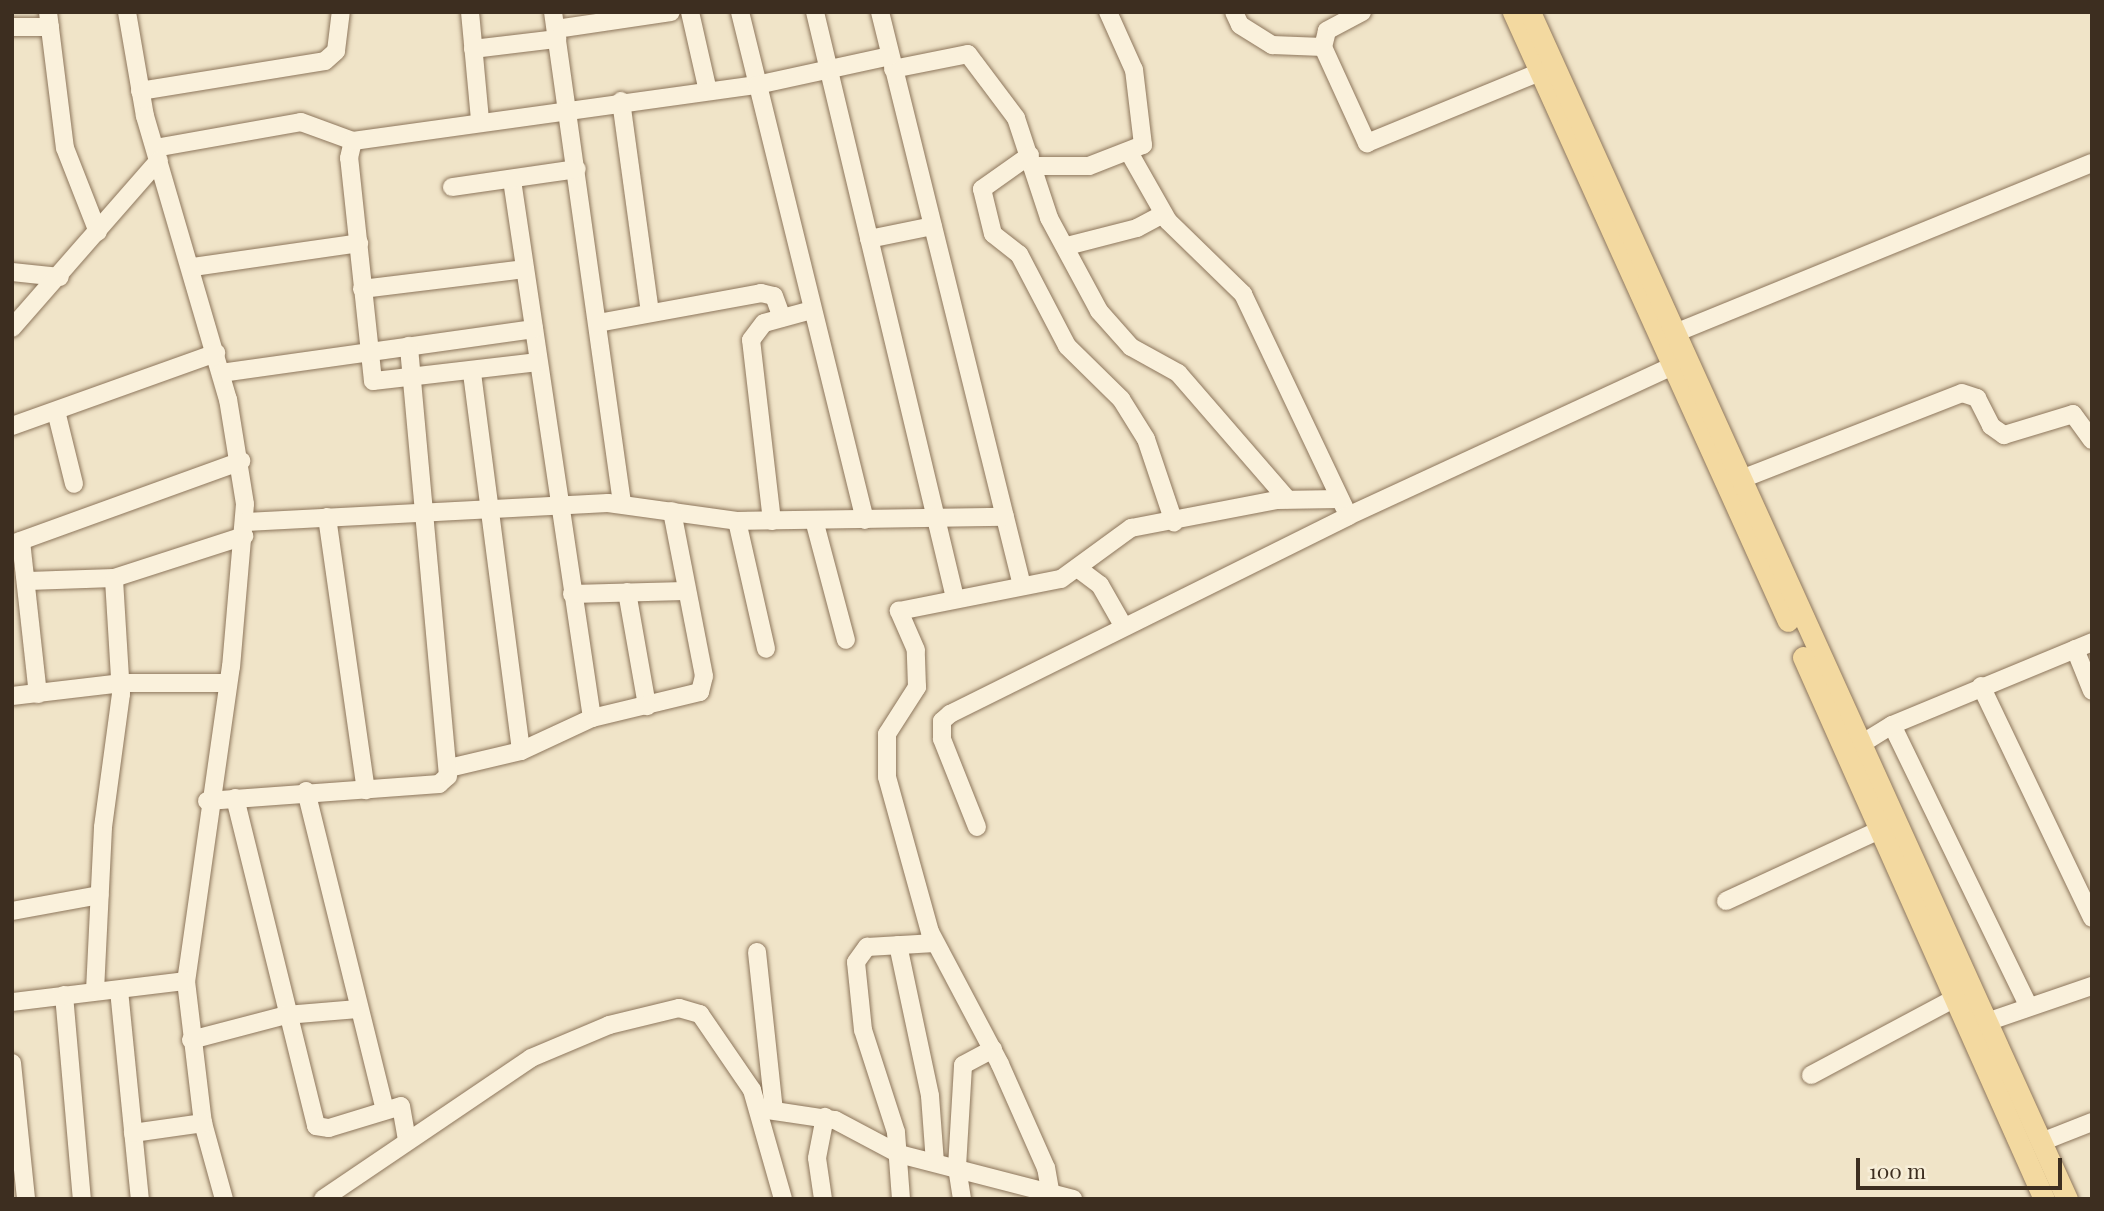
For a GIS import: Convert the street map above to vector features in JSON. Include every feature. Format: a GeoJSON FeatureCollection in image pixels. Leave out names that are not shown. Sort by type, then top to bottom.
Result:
{"type":"FeatureCollection","features":[{"type":"Feature","properties":{"kind":"main road"},"geometry":{"type":"LineString","coordinates":[[1513,12],[1540,72],[1601,188]]}},
{"type":"Feature","properties":{"kind":"main road"},"geometry":{"type":"LineString","coordinates":[[1530,12],[1601,188],[1852,750],[1979,1024],[2067,1199]]}},
{"type":"Feature","properties":{"kind":"main road"},"geometry":{"type":"LineString","coordinates":[[1679,363],[1740,480],[1852,750],[1880,830],[1957,997],[1979,1024],[2044,1199]]}},
{"type":"Feature","properties":{"kind":"street"},"geometry":{"type":"LineString","coordinates":[[127,12],[140,91],[193,267],[241,461],[245,529],[228,683],[207,802],[186,981],[203,1123],[225,1199]]}},
{"type":"Feature","properties":{"kind":"street"},"geometry":{"type":"LineString","coordinates":[[140,91],[325,61],[336,51],[341,12]]}},
{"type":"Feature","properties":{"kind":"street"},"geometry":{"type":"LineString","coordinates":[[470,12],[480,120]]}},
{"type":"Feature","properties":{"kind":"street"},"geometry":{"type":"LineString","coordinates":[[473,49],[555,27],[671,12]]}},
{"type":"Feature","properties":{"kind":"street"},"geometry":{"type":"LineString","coordinates":[[690,12],[708,90]]}},
{"type":"Feature","properties":{"kind":"street"},"geometry":{"type":"LineString","coordinates":[[740,12],[865,520]]}},
{"type":"Feature","properties":{"kind":"street"},"geometry":{"type":"LineString","coordinates":[[815,12],[939,520],[955,598]]}},
{"type":"Feature","properties":{"kind":"street"},"geometry":{"type":"LineString","coordinates":[[880,12],[1022,586]]}},
{"type":"Feature","properties":{"kind":"street"},"geometry":{"type":"LineString","coordinates":[[1108,12],[1136,80],[1145,138],[1130,154],[1089,166],[1032,161],[982,189],[993,234],[1019,254],[1067,346],[1121,398],[1146,439],[1174,522]]}},
{"type":"Feature","properties":{"kind":"street"},"geometry":{"type":"LineString","coordinates":[[1234,12],[1240,25],[1272,45],[1323,47]]}},
{"type":"Feature","properties":{"kind":"street"},"geometry":{"type":"LineString","coordinates":[[1362,12],[1327,31],[1323,47],[1367,143],[1540,72]]}},
{"type":"Feature","properties":{"kind":"street"},"geometry":{"type":"LineString","coordinates":[[12,27],[49,20],[65,148],[98,232]]}},
{"type":"Feature","properties":{"kind":"street"},"geometry":{"type":"LineString","coordinates":[[555,27],[569,106],[622,503]]}},
{"type":"Feature","properties":{"kind":"street"},"geometry":{"type":"LineString","coordinates":[[12,328],[98,232],[157,154],[301,122],[354,141],[569,106],[757,85],[828,69],[968,54],[1010,108],[1032,161],[1049,218],[1099,311],[1121,339],[1178,373],[1287,499]]}},
{"type":"Feature","properties":{"kind":"street"},"geometry":{"type":"LineString","coordinates":[[621,101],[650,312]]}},
{"type":"Feature","properties":{"kind":"street"},"geometry":{"type":"LineString","coordinates":[[354,141],[349,158],[359,243],[366,353],[373,381],[412,381],[538,362]]}},
{"type":"Feature","properties":{"kind":"street"},"geometry":{"type":"LineString","coordinates":[[1130,154],[1163,214],[1243,294],[1348,516]]}},
{"type":"Feature","properties":{"kind":"street"},"geometry":{"type":"LineString","coordinates":[[1668,336],[2092,163]]}},
{"type":"Feature","properties":{"kind":"street"},"geometry":{"type":"LineString","coordinates":[[452,187],[577,169]]}},
{"type":"Feature","properties":{"kind":"street"},"geometry":{"type":"LineString","coordinates":[[512,180],[557,504],[592,718]]}},
{"type":"Feature","properties":{"kind":"street"},"geometry":{"type":"LineString","coordinates":[[1066,246],[1137,228],[1163,214]]}},
{"type":"Feature","properties":{"kind":"street"},"geometry":{"type":"LineString","coordinates":[[869,239],[933,226]]}},
{"type":"Feature","properties":{"kind":"street"},"geometry":{"type":"LineString","coordinates":[[193,267],[359,243]]}},
{"type":"Feature","properties":{"kind":"street"},"geometry":{"type":"LineString","coordinates":[[362,289],[524,269]]}},
{"type":"Feature","properties":{"kind":"street"},"geometry":{"type":"LineString","coordinates":[[12,272],[60,277]]}},
{"type":"Feature","properties":{"kind":"street"},"geometry":{"type":"LineString","coordinates":[[598,323],[769,293],[782,318]]}},
{"type":"Feature","properties":{"kind":"street"},"geometry":{"type":"LineString","coordinates":[[772,521],[751,340],[757,327],[813,310]]}},
{"type":"Feature","properties":{"kind":"street"},"geometry":{"type":"LineString","coordinates":[[221,373],[534,329]]}},
{"type":"Feature","properties":{"kind":"street"},"geometry":{"type":"LineString","coordinates":[[207,802],[306,791],[366,790],[439,784],[449,768],[420,511],[409,346]]}},
{"type":"Feature","properties":{"kind":"street"},"geometry":{"type":"LineString","coordinates":[[12,426],[216,353]]}},
{"type":"Feature","properties":{"kind":"street"},"geometry":{"type":"LineString","coordinates":[[977,827],[942,738],[942,721],[1348,516],[1679,363]]}},
{"type":"Feature","properties":{"kind":"street"},"geometry":{"type":"LineString","coordinates":[[472,373],[492,508],[521,751]]}},
{"type":"Feature","properties":{"kind":"street"},"geometry":{"type":"LineString","coordinates":[[1740,480],[1962,393],[1977,398],[1996,432],[2015,433],[2073,414],[2092,440]]}},
{"type":"Feature","properties":{"kind":"street"},"geometry":{"type":"LineString","coordinates":[[55,411],[74,484]]}},
{"type":"Feature","properties":{"kind":"street"},"geometry":{"type":"LineString","coordinates":[[38,694],[28,581],[17,542],[241,461]]}},
{"type":"Feature","properties":{"kind":"street"},"geometry":{"type":"LineString","coordinates":[[1050,1190],[1046,1168],[993,1049],[935,943],[887,777],[887,734],[917,687],[916,650],[899,611],[1022,586],[1080,570],[1122,532],[1287,499],[1340,499]]}},
{"type":"Feature","properties":{"kind":"street"},"geometry":{"type":"LineString","coordinates":[[28,581],[114,578],[245,529],[327,517],[622,503],[737,521],[1005,517]]}},
{"type":"Feature","properties":{"kind":"street"},"geometry":{"type":"LineString","coordinates":[[449,768],[521,751],[592,718],[648,706],[704,686],[672,511]]}},
{"type":"Feature","properties":{"kind":"street"},"geometry":{"type":"LineString","coordinates":[[327,517],[366,790]]}},
{"type":"Feature","properties":{"kind":"street"},"geometry":{"type":"LineString","coordinates":[[814,520],[846,640]]}},
{"type":"Feature","properties":{"kind":"street"},"geometry":{"type":"LineString","coordinates":[[737,521],[766,649]]}},
{"type":"Feature","properties":{"kind":"street"},"geometry":{"type":"LineString","coordinates":[[1080,570],[1100,585],[1124,627]]}},
{"type":"Feature","properties":{"kind":"street"},"geometry":{"type":"LineString","coordinates":[[95,992],[100,895],[122,683],[114,578]]}},
{"type":"Feature","properties":{"kind":"street"},"geometry":{"type":"LineString","coordinates":[[572,594],[685,591]]}},
{"type":"Feature","properties":{"kind":"street"},"geometry":{"type":"LineString","coordinates":[[626,592],[648,706]]}},
{"type":"Feature","properties":{"kind":"street"},"geometry":{"type":"LineString","coordinates":[[1852,750],[1892,725],[2083,646],[2092,691]]}},
{"type":"Feature","properties":{"kind":"street"},"geometry":{"type":"LineString","coordinates":[[12,696],[122,683],[228,683]]}},
{"type":"Feature","properties":{"kind":"street"},"geometry":{"type":"LineString","coordinates":[[1981,686],[2084,884],[2092,918]]}},
{"type":"Feature","properties":{"kind":"street"},"geometry":{"type":"LineString","coordinates":[[1892,725],[2028,1005]]}},
{"type":"Feature","properties":{"kind":"street"},"geometry":{"type":"LineString","coordinates":[[306,791],[384,1107]]}},
{"type":"Feature","properties":{"kind":"street"},"geometry":{"type":"LineString","coordinates":[[235,799],[286,1015],[316,1126],[329,1128],[384,1107],[405,1109],[407,1140]]}},
{"type":"Feature","properties":{"kind":"street"},"geometry":{"type":"LineString","coordinates":[[1726,901],[1880,830]]}},
{"type":"Feature","properties":{"kind":"street"},"geometry":{"type":"LineString","coordinates":[[13,905],[100,895]]}},
{"type":"Feature","properties":{"kind":"street"},"geometry":{"type":"LineString","coordinates":[[901,1199],[899,1154],[863,1030],[856,962],[867,947],[935,943]]}},
{"type":"Feature","properties":{"kind":"street"},"geometry":{"type":"LineString","coordinates":[[898,945],[930,1096],[935,1162]]}},
{"type":"Feature","properties":{"kind":"street"},"geometry":{"type":"LineString","coordinates":[[757,952],[768,1109],[783,1199]]}},
{"type":"Feature","properties":{"kind":"street"},"geometry":{"type":"LineString","coordinates":[[12,1002],[186,981]]}},
{"type":"Feature","properties":{"kind":"street"},"geometry":{"type":"LineString","coordinates":[[1979,1024],[2028,1005],[2092,986]]}},
{"type":"Feature","properties":{"kind":"street"},"geometry":{"type":"LineString","coordinates":[[119,990],[140,1199]]}},
{"type":"Feature","properties":{"kind":"street"},"geometry":{"type":"LineString","coordinates":[[65,995],[82,1199]]}},
{"type":"Feature","properties":{"kind":"street"},"geometry":{"type":"LineString","coordinates":[[1811,1075],[1957,997]]}},
{"type":"Feature","properties":{"kind":"street"},"geometry":{"type":"LineString","coordinates":[[191,1040],[286,1015],[358,1009]]}},
{"type":"Feature","properties":{"kind":"street"},"geometry":{"type":"LineString","coordinates":[[323,1199],[407,1140],[545,1051],[625,1020],[679,1009],[700,1014],[768,1109],[825,1117],[899,1154],[957,1167],[1027,1191],[1050,1190],[1073,1199]]}},
{"type":"Feature","properties":{"kind":"street"},"geometry":{"type":"LineString","coordinates":[[962,1199],[957,1167],[963,1065],[993,1049]]}},
{"type":"Feature","properties":{"kind":"street"},"geometry":{"type":"LineString","coordinates":[[12,1063],[26,1199]]}},
{"type":"Feature","properties":{"kind":"street"},"geometry":{"type":"LineString","coordinates":[[822,1199],[817,1158],[825,1117]]}},
{"type":"Feature","properties":{"kind":"street"},"geometry":{"type":"LineString","coordinates":[[2040,1142],[2092,1122]]}},
{"type":"Feature","properties":{"kind":"street"},"geometry":{"type":"LineString","coordinates":[[133,1133],[203,1123]]}}]}
